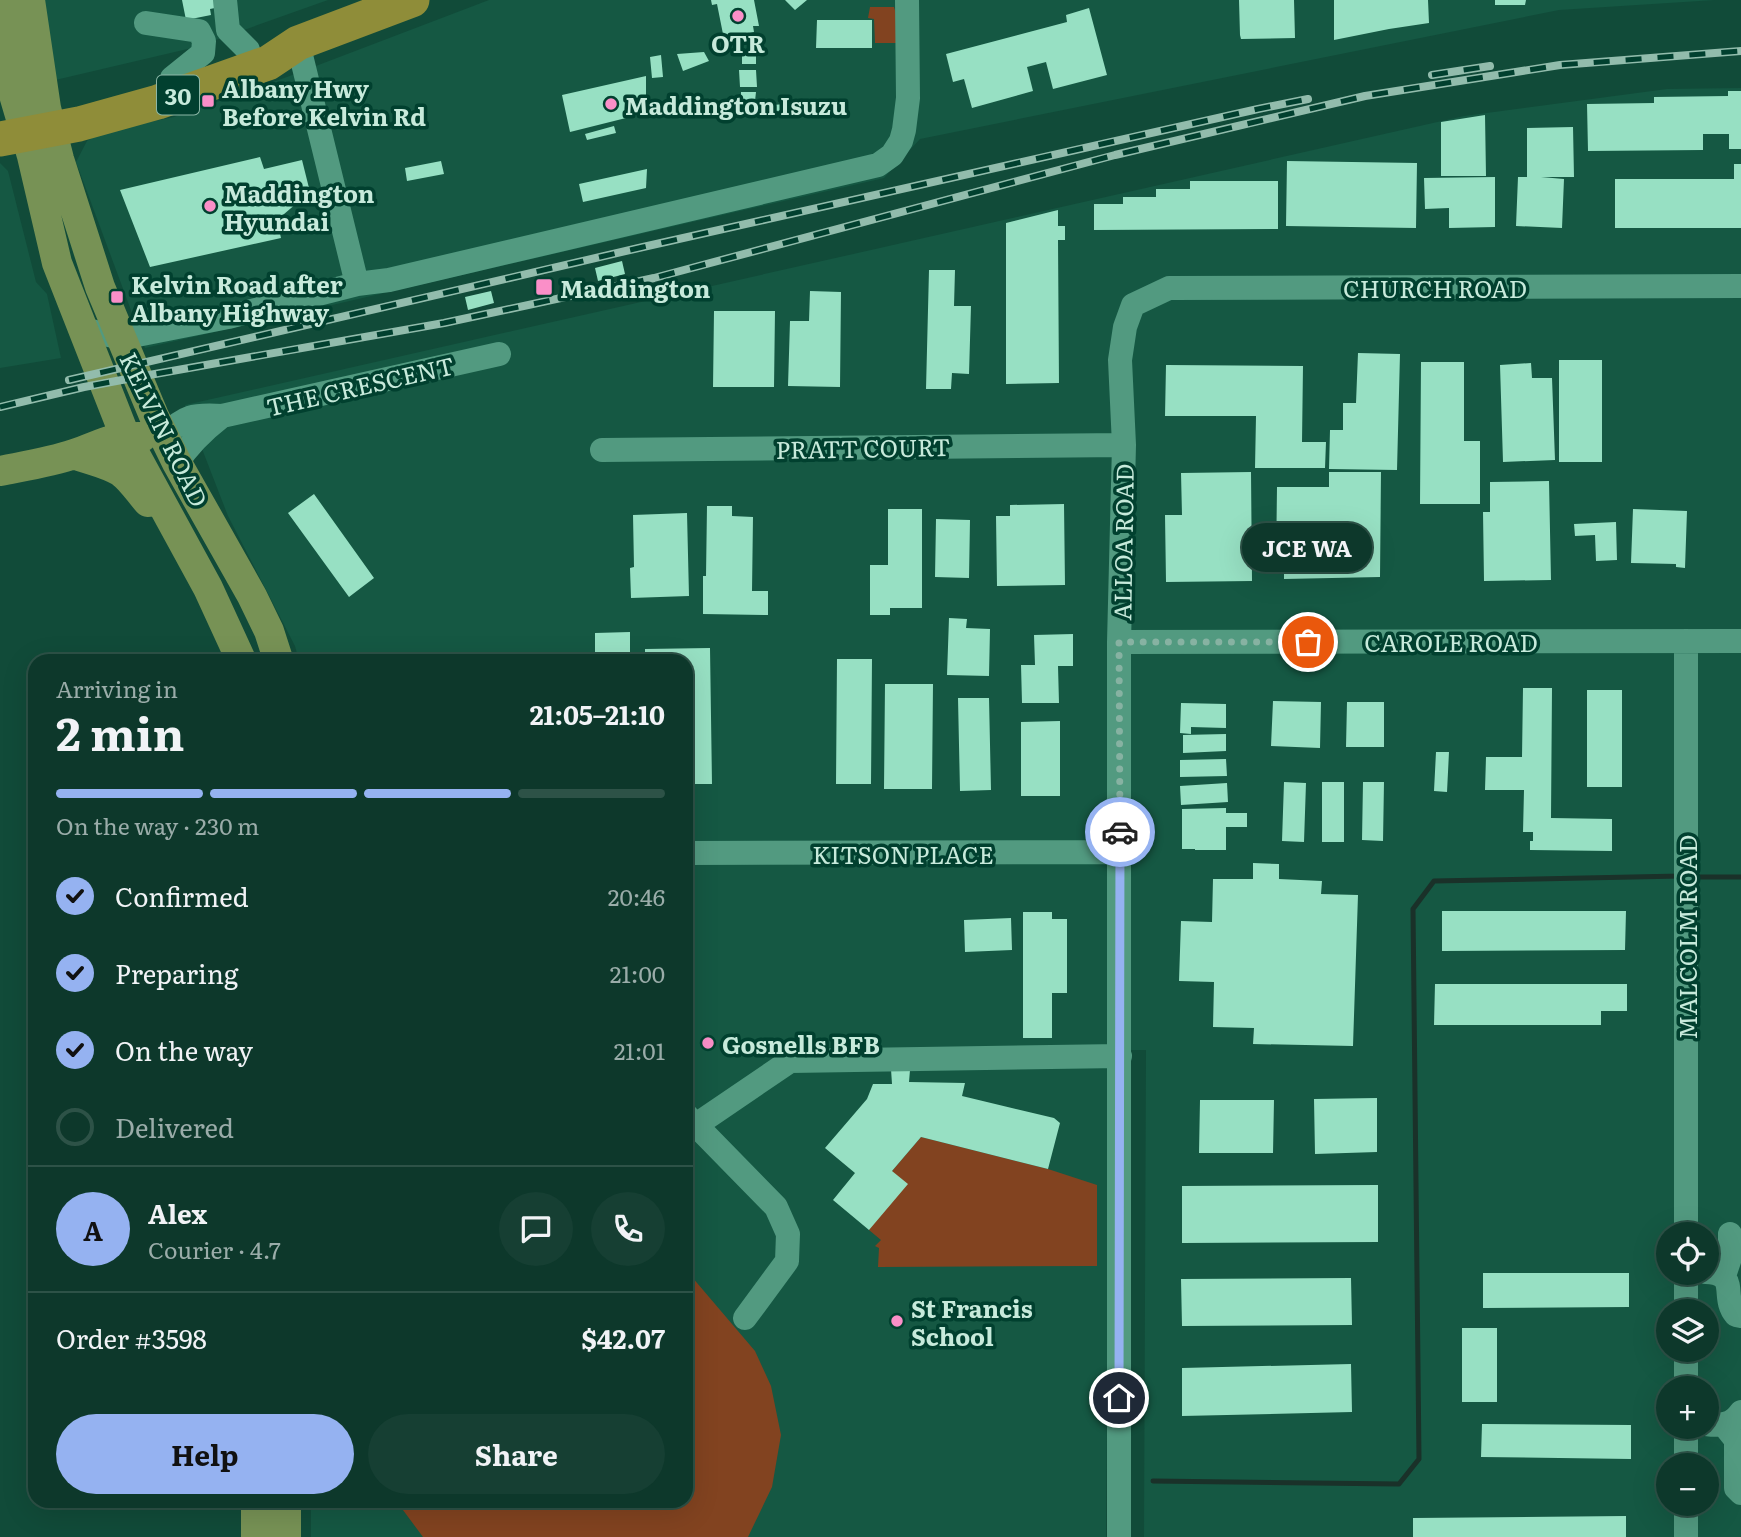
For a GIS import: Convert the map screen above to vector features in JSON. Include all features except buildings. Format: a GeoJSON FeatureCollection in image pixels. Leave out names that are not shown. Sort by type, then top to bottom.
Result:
{"type":"FeatureCollection","features":[{"type":"Feature","properties":{"kind":"highway","name":"30"},"geometry":{"type":"LineString","coordinates":[[24,125],[86,122],[159,102],[268,63],[298,43],[412,0]]}},
{"type":"Feature","properties":{"kind":"highway","name":"30"},"geometry":{"type":"LineString","coordinates":[[24,125],[82,103],[124,94],[248,50],[298,43]]}},
{"type":"Feature","properties":{"kind":"main road"},"geometry":{"type":"LineString","coordinates":[[24,125],[30,0]]}},
{"type":"Feature","properties":{"kind":"main road"},"geometry":{"type":"LineString","coordinates":[[0,1],[14,95],[24,125]]}},
{"type":"Feature","properties":{"kind":"main road","name":"KELVIN ROAD"},"geometry":{"type":"LineString","coordinates":[[24,125],[57,262],[112,405],[125,436],[208,588],[238,654]]}},
{"type":"Feature","properties":{"kind":"main road","name":"KELVIN ROAD"},"geometry":{"type":"LineString","coordinates":[[24,125],[62,169],[100,287],[145,397],[177,463],[252,596],[276,654]]}},
{"type":"Feature","properties":{"kind":"main road"},"geometry":{"type":"LineString","coordinates":[[74,454],[97,432],[112,405]]}},
{"type":"Feature","properties":{"kind":"main road"},"geometry":{"type":"LineString","coordinates":[[0,471],[74,454],[125,436],[164,436],[157,454],[171,522]]}},
{"type":"Feature","properties":{"kind":"main road"},"geometry":{"type":"LineString","coordinates":[[74,454],[121,472],[151,506],[171,522]]}},
{"type":"Feature","properties":{"kind":"main road"},"geometry":{"type":"LineString","coordinates":[[256,1508],[256,1537]]}},
{"type":"Feature","properties":{"kind":"main road"},"geometry":{"type":"LineString","coordinates":[[286,1508],[286,1537]]}},
{"type":"Feature","properties":{"kind":"street"},"geometry":{"type":"LineString","coordinates":[[82,329],[122,338],[228,317],[878,165],[892,155],[901,141],[908,99],[907,0]]}},
{"type":"Feature","properties":{"kind":"street"},"geometry":{"type":"LineString","coordinates":[[146,23],[199,30],[226,12],[228,30],[248,50]]}},
{"type":"Feature","properties":{"kind":"street"},"geometry":{"type":"LineString","coordinates":[[172,78],[203,52],[204,41],[199,30]]}},
{"type":"Feature","properties":{"kind":"street"},"geometry":{"type":"LineString","coordinates":[[298,43],[357,285]]}},
{"type":"Feature","properties":{"kind":"street","name":"CHURCH ROAD"},"geometry":{"type":"LineString","coordinates":[[1133,305],[1169,288],[1741,286]]}},
{"type":"Feature","properties":{"kind":"street","name":"ALLOA ROAD"},"geometry":{"type":"LineString","coordinates":[[1119,1537],[1119,642],[1124,444],[1121,360],[1125,327],[1133,305]]}},
{"type":"Feature","properties":{"kind":"street","name":"THE CRESCENT"},"geometry":{"type":"LineString","coordinates":[[164,436],[179,422],[201,414],[222,416],[499,354]]}},
{"type":"Feature","properties":{"kind":"street","name":"THE CRESCENT"},"geometry":{"type":"LineString","coordinates":[[177,463],[203,430],[222,416]]}},
{"type":"Feature","properties":{"kind":"street","name":"PRATT COURT"},"geometry":{"type":"LineString","coordinates":[[602,450],[1124,444]]}},
{"type":"Feature","properties":{"kind":"street","name":"MALCOLM ROAD"},"geometry":{"type":"LineString","coordinates":[[1686,641],[1686,1222]]}},
{"type":"Feature","properties":{"kind":"street","name":"CAROLE ROAD"},"geometry":{"type":"LineString","coordinates":[[1119,642],[1741,641]]}},
{"type":"Feature","properties":{"kind":"street","name":"KITSON PLACE"},"geometry":{"type":"LineString","coordinates":[[693,853],[1120,852]]}},
{"type":"Feature","properties":{"kind":"street"},"geometry":{"type":"LineString","coordinates":[[693,1119],[790,1062],[1120,1056]]}},
{"type":"Feature","properties":{"kind":"street"},"geometry":{"type":"LineString","coordinates":[[693,1122],[776,1207],[788,1234],[787,1261],[745,1318]]}},
{"type":"Feature","properties":{"kind":"street"},"geometry":{"type":"LineString","coordinates":[[1719,1270],[1730,1258],[1731,1234]]}},
{"type":"Feature","properties":{"kind":"street"},"geometry":{"type":"LineString","coordinates":[[1719,1276],[1729,1282],[1731,1310],[1741,1316]]}},
{"type":"Feature","properties":{"kind":"street"},"geometry":{"type":"LineString","coordinates":[[1731,1418],[1736,1440],[1736,1488],[1741,1493]]}},
{"type":"Feature","properties":{"kind":"street"},"geometry":{"type":"LineString","coordinates":[[1686,1516],[1686,1537]]}},
{"type":"Feature","properties":{"kind":"shaded area"},"geometry":{"type":"Polygon","coordinates":[[[0,0],[328,0],[196,47],[0,93],[0,0]]]}},
{"type":"Feature","properties":{"kind":"shaded area"},"geometry":{"type":"Polygon","coordinates":[[[489,0],[1715,0],[1559,10],[920,139],[884,178],[145,348],[76,162],[87,141],[101,132],[174,117],[489,0]]]}},
{"type":"Feature","properties":{"kind":"shaded area"},"geometry":{"type":"Polygon","coordinates":[[[870,7],[894,7],[897,17],[897,43],[875,43],[874,19],[868,18],[870,7]]]}},
{"type":"Feature","properties":{"kind":"shaded area"},"geometry":{"type":"Polygon","coordinates":[[[1741,88],[1741,1537],[1144,1537],[1146,1050],[781,1052],[701,1113],[693,1105],[693,654],[297,654],[228,516],[185,405],[1464,116],[1667,89],[1741,88]]]}},
{"type":"Feature","properties":{"kind":"shaded area"},"geometry":{"type":"Polygon","coordinates":[[[0,163],[8,171],[36,282],[47,294],[61,358],[0,368],[0,163]]]}},
{"type":"Feature","properties":{"kind":"shaded area","name":"St Francis School"},"geometry":{"type":"Polygon","coordinates":[[[1110,1064],[1106,1537],[311,1537],[311,1508],[693,1508],[693,1136],[788,1071],[1110,1064]]]}},
{"type":"Feature","properties":{"kind":"shaded area"},"geometry":{"type":"Polygon","coordinates":[[[921,1137],[1048,1169],[1097,1185],[1097,1266],[878,1267],[879,1248],[875,1246],[881,1240],[869,1230],[892,1171],[921,1137]]]}},
{"type":"Feature","properties":{"kind":"shaded area"},"geometry":{"type":"Polygon","coordinates":[[[693,1278],[755,1351],[771,1386],[781,1435],[772,1487],[748,1537],[423,1537],[401,1508],[693,1508],[693,1278]]]}},
{"type":"Feature","properties":{"kind":"waterway"},"geometry":{"type":"LineString","coordinates":[[1153,1481],[1399,1484],[1419,1459],[1413,909],[1434,881],[1681,876]]}},
{"type":"Feature","properties":{"kind":"waterway"},"geometry":{"type":"LineString","coordinates":[[1694,877],[1741,877]]}},
{"type":"Feature","properties":{"kind":"railway"},"geometry":{"type":"LineString","coordinates":[[0,407],[84,387],[444,323],[654,278],[1115,155],[1365,96],[1560,65],[1741,51]]}},
{"type":"Feature","properties":{"kind":"railway"},"geometry":{"type":"LineString","coordinates":[[1432,75],[1490,66]]}},
{"type":"Feature","properties":{"kind":"railway"},"geometry":{"type":"LineString","coordinates":[[69,380],[643,247],[1308,99]]}},
{"type":"Feature","properties":{"kind":"way so far"},"geometry":{"type":"LineString","coordinates":[[1120,832],[1119,642],[1308,642]]}},
{"type":"Feature","properties":{"kind":"place","name":"OTR"},"geometry":{"type":"Point","coordinates":[738,16]}},
{"type":"Feature","properties":{"kind":"place","name":"Albany Hwy Before Kelvin Rd"},"geometry":{"type":"Point","coordinates":[208,101]}},
{"type":"Feature","properties":{"kind":"place","name":"Maddington Isuzu"},"geometry":{"type":"Point","coordinates":[611,104]}},
{"type":"Feature","properties":{"kind":"place","name":"Maddington Hyundai"},"geometry":{"type":"Point","coordinates":[210,206]}},
{"type":"Feature","properties":{"kind":"place","name":"Maddington"},"geometry":{"type":"Point","coordinates":[544,287]}},
{"type":"Feature","properties":{"kind":"place","name":"Kelvin Road after Albany Highway"},"geometry":{"type":"Point","coordinates":[117,297]}},
{"type":"Feature","properties":{"kind":"place","name":"JCE WA"},"geometry":{"type":"Point","coordinates":[1308,642]}},
{"type":"Feature","properties":{"kind":"place","name":"Gosnells BFB"},"geometry":{"type":"Point","coordinates":[708,1043]}},
{"type":"Feature","properties":{"kind":"place","name":"St Francis School"},"geometry":{"type":"Point","coordinates":[897,1321]}},
{"type":"Feature","properties":{"kind":"route"},"geometry":{"type":"LineString","coordinates":[[1119,1398],[1120,832]]}}]}
